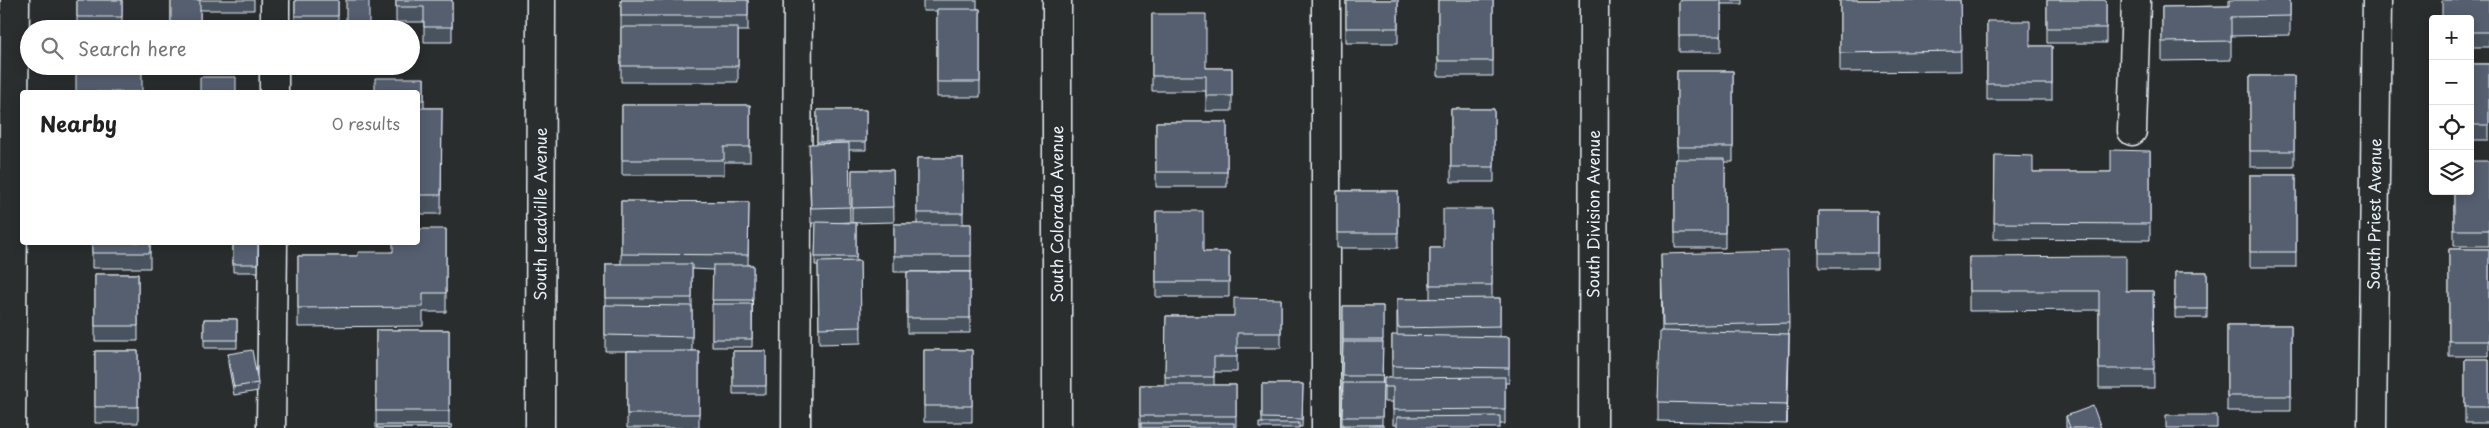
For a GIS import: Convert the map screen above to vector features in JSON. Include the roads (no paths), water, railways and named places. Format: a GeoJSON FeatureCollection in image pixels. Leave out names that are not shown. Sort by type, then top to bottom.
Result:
{"type":"FeatureCollection","features":[{"type":"Feature","properties":{"kind":"street"},"geometry":{"type":"LineString","coordinates":[[11,428],[15,0]]}},
{"type":"Feature","properties":{"kind":"street"},"geometry":{"type":"LineString","coordinates":[[274,20],[275,0]]}},
{"type":"Feature","properties":{"kind":"street","name":"South Leadville Avenue"},"geometry":{"type":"LineString","coordinates":[[540,428],[541,0]]}},
{"type":"Feature","properties":{"kind":"street"},"geometry":{"type":"LineString","coordinates":[[796,428],[798,0]]}},
{"type":"Feature","properties":{"kind":"street","name":"South Colorado Avenue"},"geometry":{"type":"LineString","coordinates":[[1057,0],[1057,428]]}},
{"type":"Feature","properties":{"kind":"street"},"geometry":{"type":"LineString","coordinates":[[1326,0],[1326,428]]}},
{"type":"Feature","properties":{"kind":"street","name":"South Division Avenue"},"geometry":{"type":"LineString","coordinates":[[1593,428],[1594,0]]}},
{"type":"Feature","properties":{"kind":"street"},"geometry":{"type":"LineString","coordinates":[[2132,131],[2136,0]]}},
{"type":"Feature","properties":{"kind":"street","name":"South Priest Avenue"},"geometry":{"type":"LineString","coordinates":[[2372,428],[2376,0]]}},
{"type":"Feature","properties":{"kind":"street"},"geometry":{"type":"LineString","coordinates":[[274,75],[274,90]]}},
{"type":"Feature","properties":{"kind":"street"},"geometry":{"type":"LineString","coordinates":[[271,428],[273,245]]}}]}
